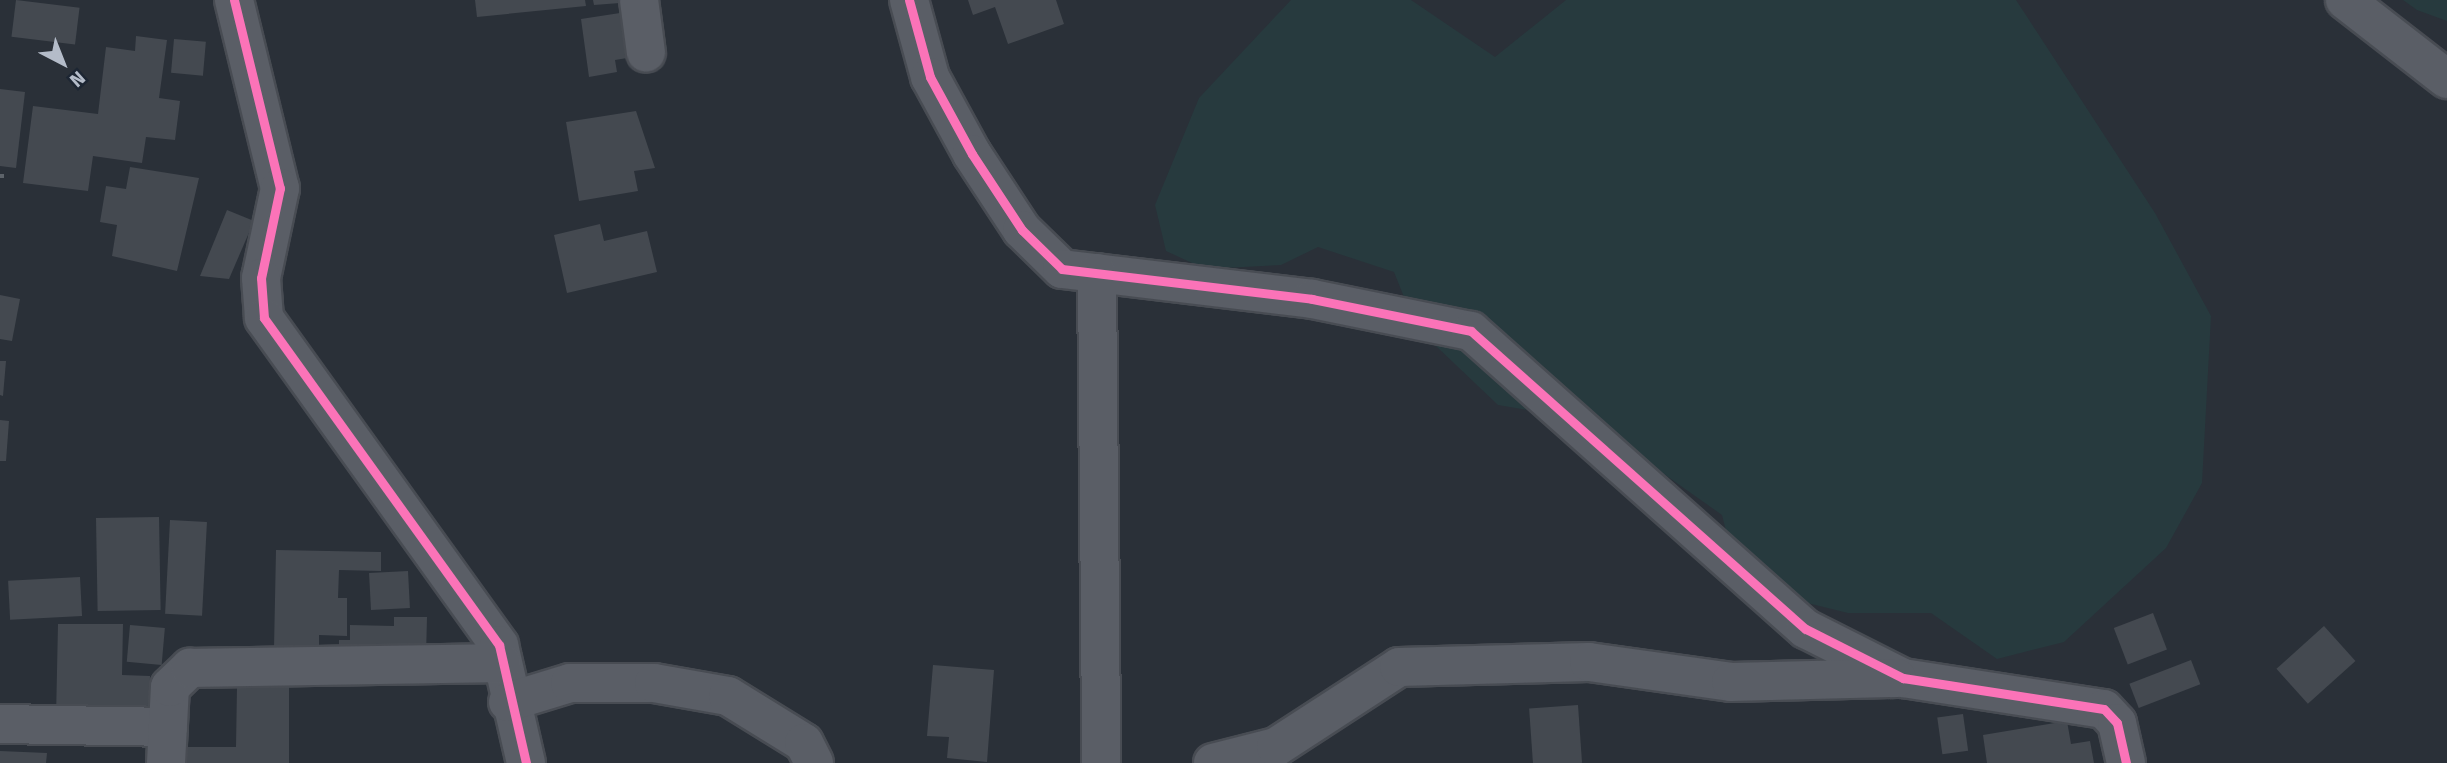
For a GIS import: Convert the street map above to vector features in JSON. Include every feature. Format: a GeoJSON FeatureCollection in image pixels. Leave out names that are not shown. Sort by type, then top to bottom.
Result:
{"type":"FeatureCollection","features":[{"type":"Feature","properties":{"kind":"street"},"geometry":{"type":"LineString","coordinates":[[234,0],[280,188],[261,278],[264,318],[326,412],[468,598],[499,645],[508,702],[526,763]]}},
{"type":"Feature","properties":{"kind":"street"},"geometry":{"type":"LineString","coordinates":[[639,0],[646,53]]}},
{"type":"Feature","properties":{"kind":"street"},"geometry":{"type":"LineString","coordinates":[[909,0],[930,77],[1022,230],[1062,269],[1312,299],[1471,331],[1806,629],[1903,678]]}},
{"type":"Feature","properties":{"kind":"street"},"geometry":{"type":"LineString","coordinates":[[2345,0],[2447,79]]}},
{"type":"Feature","properties":{"kind":"street"},"geometry":{"type":"LineString","coordinates":[[1097,273],[1101,763]]}},
{"type":"Feature","properties":{"kind":"street"},"geometry":{"type":"LineString","coordinates":[[1213,763],[1276,747],[1399,667],[1589,662],[1731,682],[1903,678],[2104,709],[2117,723],[2126,763]]}},
{"type":"Feature","properties":{"kind":"street"},"geometry":{"type":"LineString","coordinates":[[0,724],[167,745],[170,687],[190,668],[502,663]]}},
{"type":"Feature","properties":{"kind":"street"},"geometry":{"type":"LineString","coordinates":[[508,702],[570,683],[654,683],[728,696],[804,743],[814,763]]}},
{"type":"Feature","properties":{"kind":"green space"},"geometry":{"type":"Polygon","coordinates":[[[1291,0],[1411,0],[1495,57],[1566,0],[2016,0],[2155,213],[2211,316],[2202,483],[2166,548],[2064,642],[1997,659],[1931,613],[1848,613],[1775,595],[1733,558],[1722,515],[1647,462],[1582,419],[1498,405],[1416,327],[1394,272],[1318,247],[1281,265],[1205,269],[1166,251],[1155,205],[1199,98],[1291,0]]]}},
{"type":"Feature","properties":{"kind":"green space"},"geometry":{"type":"Polygon","coordinates":[[[2403,0],[2447,0],[2447,21],[2417,10],[2403,0]]]}},
{"type":"Feature","properties":{"kind":"building"},"geometry":{"type":"Polygon","coordinates":[[[16,0],[80,8],[75,45],[11,37],[16,0]]]}},
{"type":"Feature","properties":{"kind":"building"},"geometry":{"type":"Polygon","coordinates":[[[475,0],[585,0],[586,6],[477,17],[475,0]]]}},
{"type":"Feature","properties":{"kind":"building"},"geometry":{"type":"Polygon","coordinates":[[[593,0],[633,0],[633,2],[594,5],[593,0]]]}},
{"type":"Feature","properties":{"kind":"building"},"geometry":{"type":"Polygon","coordinates":[[[968,0],[1056,0],[1064,24],[1008,44],[995,7],[973,15],[968,0]]]}},
{"type":"Feature","properties":{"kind":"building"},"geometry":{"type":"Polygon","coordinates":[[[620,13],[627,58],[615,60],[617,72],[589,77],[581,19],[620,13]]]}},
{"type":"Feature","properties":{"kind":"building"},"geometry":{"type":"Polygon","coordinates":[[[136,36],[167,40],[159,98],[180,101],[175,140],[146,137],[142,163],[93,156],[88,191],[23,183],[33,106],[98,114],[106,47],[135,51],[136,36]]]}},
{"type":"Feature","properties":{"kind":"building"},"geometry":{"type":"Polygon","coordinates":[[[174,39],[206,42],[203,76],[171,73],[174,39]]]}},
{"type":"Feature","properties":{"kind":"building"},"geometry":{"type":"Polygon","coordinates":[[[0,89],[25,92],[16,168],[0,166],[0,89]]]}},
{"type":"Feature","properties":{"kind":"building"},"geometry":{"type":"Polygon","coordinates":[[[636,111],[655,168],[634,171],[638,191],[579,201],[566,122],[636,111]]]}},
{"type":"Feature","properties":{"kind":"building"},"geometry":{"type":"Polygon","coordinates":[[[130,167],[199,178],[177,271],[112,256],[117,225],[100,222],[106,186],[126,189],[130,167]]]}},
{"type":"Feature","properties":{"kind":"building"},"geometry":{"type":"Polygon","coordinates":[[[227,210],[254,221],[229,279],[200,276],[227,210]]]}},
{"type":"Feature","properties":{"kind":"building"},"geometry":{"type":"Polygon","coordinates":[[[600,224],[604,241],[647,231],[657,272],[567,293],[554,235],[600,224]]]}},
{"type":"Feature","properties":{"kind":"building"},"geometry":{"type":"Polygon","coordinates":[[[0,295],[20,299],[12,341],[0,339],[0,295]]]}},
{"type":"Feature","properties":{"kind":"building"},"geometry":{"type":"Polygon","coordinates":[[[0,361],[6,361],[3,396],[0,395],[0,361]]]}},
{"type":"Feature","properties":{"kind":"building"},"geometry":{"type":"Polygon","coordinates":[[[0,420],[9,421],[6,461],[0,461],[0,420]]]}},
{"type":"Feature","properties":{"kind":"building"},"geometry":{"type":"Polygon","coordinates":[[[159,517],[161,610],[98,611],[96,518],[159,517]]]}},
{"type":"Feature","properties":{"kind":"building"},"geometry":{"type":"Polygon","coordinates":[[[170,520],[207,522],[202,616],[165,614],[170,520]]]}},
{"type":"Feature","properties":{"kind":"building"},"geometry":{"type":"Polygon","coordinates":[[[276,550],[381,552],[381,571],[339,570],[338,598],[347,598],[347,636],[319,635],[319,648],[274,648],[276,550]]]}},
{"type":"Feature","properties":{"kind":"building"},"geometry":{"type":"Polygon","coordinates":[[[408,571],[410,608],[371,610],[369,573],[408,571]]]}},
{"type":"Feature","properties":{"kind":"building"},"geometry":{"type":"Polygon","coordinates":[[[80,577],[82,616],[10,620],[8,581],[80,577]]]}},
{"type":"Feature","properties":{"kind":"building"},"geometry":{"type":"Polygon","coordinates":[[[2153,613],[2167,649],[2128,664],[2114,628],[2153,613]]]}},
{"type":"Feature","properties":{"kind":"building"},"geometry":{"type":"Polygon","coordinates":[[[394,617],[427,617],[426,656],[339,655],[339,640],[350,640],[350,625],[394,626],[394,617]]]}},
{"type":"Feature","properties":{"kind":"building"},"geometry":{"type":"Polygon","coordinates":[[[58,624],[123,624],[122,675],[150,676],[149,719],[56,718],[58,624]]]}},
{"type":"Feature","properties":{"kind":"building"},"geometry":{"type":"Polygon","coordinates":[[[130,625],[165,628],[162,665],[127,662],[130,625]]]}},
{"type":"Feature","properties":{"kind":"building"},"geometry":{"type":"Polygon","coordinates":[[[2324,626],[2355,661],[2308,704],[2276,669],[2324,626]]]}},
{"type":"Feature","properties":{"kind":"building"},"geometry":{"type":"Polygon","coordinates":[[[2191,660],[2200,684],[2139,708],[2129,684],[2191,660]]]}},
{"type":"Feature","properties":{"kind":"building"},"geometry":{"type":"Polygon","coordinates":[[[933,665],[994,670],[987,762],[947,758],[949,737],[927,736],[933,665]]]}},
{"type":"Feature","properties":{"kind":"building"},"geometry":{"type":"Polygon","coordinates":[[[237,687],[289,687],[289,763],[174,763],[175,747],[236,747],[237,687]]]}},
{"type":"Feature","properties":{"kind":"building"},"geometry":{"type":"Polygon","coordinates":[[[1578,705],[1582,763],[1533,763],[1529,708],[1578,705]]]}},
{"type":"Feature","properties":{"kind":"building"},"geometry":{"type":"Polygon","coordinates":[[[1963,714],[1968,751],[1942,754],[1937,718],[1963,714]]]}},
{"type":"Feature","properties":{"kind":"building"},"geometry":{"type":"Polygon","coordinates":[[[2067,721],[2071,744],[2090,741],[2094,763],[1987,763],[1983,735],[2067,721]]]}},
{"type":"Feature","properties":{"kind":"building"},"geometry":{"type":"Polygon","coordinates":[[[0,751],[47,753],[46,763],[0,763],[0,751]]]}},
{"type":"Feature","properties":{"kind":"cycle path"},"geometry":{"type":"LineString","coordinates":[[234,0],[280,188],[261,278],[264,318],[499,645],[526,763]]}},
{"type":"Feature","properties":{"kind":"cycle path"},"geometry":{"type":"LineString","coordinates":[[909,0],[930,77],[972,154],[1022,230],[1062,269],[1312,299],[1471,331],[1806,629],[1903,678],[2104,709],[2117,723],[2126,763]]}}]}
